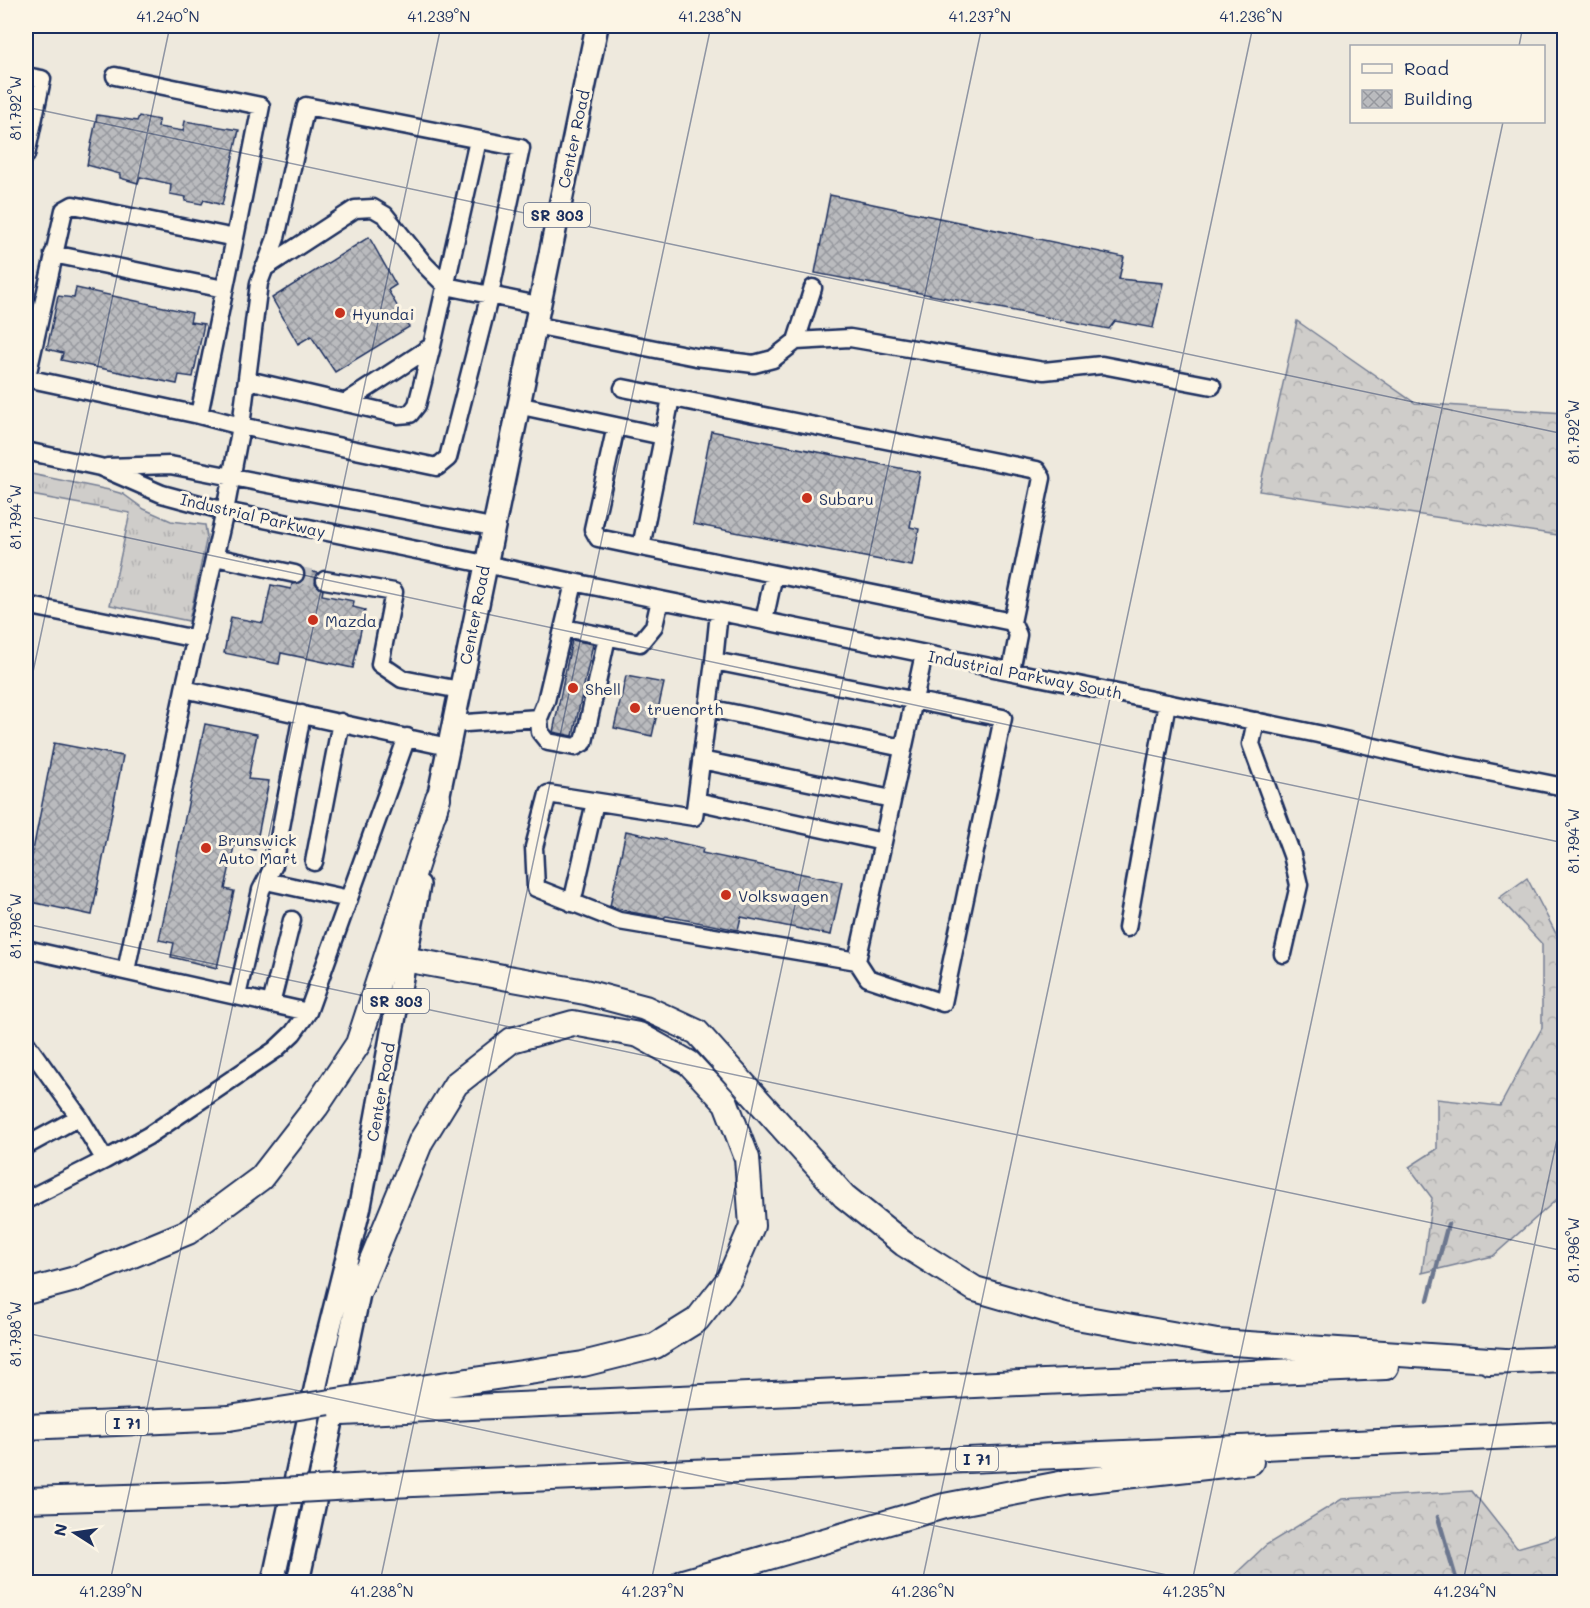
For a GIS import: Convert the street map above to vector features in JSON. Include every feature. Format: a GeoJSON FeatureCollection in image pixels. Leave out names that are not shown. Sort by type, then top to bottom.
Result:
{"type":"FeatureCollection","features":[{"type":"Feature","properties":{"kind":"highway"},"geometry":{"type":"LineString","coordinates":[[26,1292],[75,1278],[188,1232],[261,1178],[316,1107],[358,1044],[438,798]]}},
{"type":"Feature","properties":{"kind":"highway"},"geometry":{"type":"LineString","coordinates":[[404,959],[585,992],[645,1008],[698,1032],[844,1196],[904,1244],[975,1289],[1065,1315],[1217,1342],[1504,1361]]}},
{"type":"Feature","properties":{"kind":"highway"},"geometry":{"type":"LineString","coordinates":[[360,1289],[421,1142],[456,1084],[512,1040],[573,1023],[639,1035],[689,1063],[726,1103],[747,1158],[752,1226],[729,1279],[698,1320],[655,1346],[583,1364],[406,1400]]}},
{"type":"Feature","properties":{"kind":"highway"},"geometry":{"type":"LineString","coordinates":[[406,1400],[1564,1359]]}},
{"type":"Feature","properties":{"kind":"highway","name":"I 71"},"geometry":{"type":"LineString","coordinates":[[26,1427],[229,1418],[406,1400]]}},
{"type":"Feature","properties":{"kind":"highway","name":"I 71"},"geometry":{"type":"LineString","coordinates":[[26,1500],[226,1494],[1564,1434]]}},
{"type":"Feature","properties":{"kind":"highway"},"geometry":{"type":"LineString","coordinates":[[683,1582],[944,1506],[1070,1482],[1478,1437]]}},
{"type":"Feature","properties":{"kind":"main road","name":"Center Road"},"geometry":{"type":"LineString","coordinates":[[273,1582],[321,1362],[360,1206],[404,959],[597,26]]}},
{"type":"Feature","properties":{"kind":"main road","name":"Center Road"},"geometry":{"type":"LineString","coordinates":[[298,1582],[360,1289],[362,1239],[360,1206]]}},
{"type":"Feature","properties":{"kind":"street"},"geometry":{"type":"LineString","coordinates":[[26,76],[42,79],[26,154]]}},
{"type":"Feature","properties":{"kind":"street"},"geometry":{"type":"LineString","coordinates":[[115,76],[261,106],[199,415]]}},
{"type":"Feature","properties":{"kind":"street"},"geometry":{"type":"LineString","coordinates":[[126,971],[184,689],[225,511],[241,426],[248,380],[259,283],[276,238],[306,106],[521,148],[490,294],[448,458],[437,467],[241,426],[199,415],[26,380],[64,210],[73,205],[235,238]]}},
{"type":"Feature","properties":{"kind":"street"},"geometry":{"type":"LineString","coordinates":[[248,380],[398,415],[410,414],[417,405],[447,286],[478,140]]}},
{"type":"Feature","properties":{"kind":"street"},"geometry":{"type":"LineString","coordinates":[[263,269],[355,208],[373,208],[385,215],[425,265],[447,286],[490,294],[536,315],[742,364],[754,364],[773,359],[796,342],[850,338],[1044,371],[1102,365],[1212,386]]}},
{"type":"Feature","properties":{"kind":"street"},"geometry":{"type":"LineString","coordinates":[[53,254],[224,289]]}},
{"type":"Feature","properties":{"kind":"street"},"geometry":{"type":"LineString","coordinates":[[796,342],[813,288]]}},
{"type":"Feature","properties":{"kind":"street"},"geometry":{"type":"LineString","coordinates":[[345,403],[432,346]]}},
{"type":"Feature","properties":{"kind":"street"},"geometry":{"type":"LineString","coordinates":[[623,388],[1037,470],[1042,478],[1012,622],[1018,635],[1011,671]]}},
{"type":"Feature","properties":{"kind":"street"},"geometry":{"type":"LineString","coordinates":[[641,547],[671,398]]}},
{"type":"Feature","properties":{"kind":"street"},"geometry":{"type":"LineString","coordinates":[[517,405],[663,435]]}},
{"type":"Feature","properties":{"kind":"street"},"geometry":{"type":"LineString","coordinates":[[616,426],[593,529],[598,538],[1012,622]]}},
{"type":"Feature","properties":{"kind":"street","name":"Industrial Parkway"},"geometry":{"type":"LineString","coordinates":[[26,451],[100,467],[162,494],[225,511],[484,564]]}},
{"type":"Feature","properties":{"kind":"street"},"geometry":{"type":"LineString","coordinates":[[100,467],[170,465],[492,527]]}},
{"type":"Feature","properties":{"kind":"street"},"geometry":{"type":"LineString","coordinates":[[214,556],[294,574]]}},
{"type":"Feature","properties":{"kind":"street","name":"Industrial Parkway South"},"geometry":{"type":"LineString","coordinates":[[484,564],[1256,721],[1448,764],[1564,787]]}},
{"type":"Feature","properties":{"kind":"street"},"geometry":{"type":"LineString","coordinates":[[764,621],[774,574]]}},
{"type":"Feature","properties":{"kind":"street"},"geometry":{"type":"LineString","coordinates":[[325,580],[393,592],[380,664],[402,680],[460,690]]}},
{"type":"Feature","properties":{"kind":"street"},"geometry":{"type":"LineString","coordinates":[[574,583],[546,701],[539,718],[540,732],[548,742],[575,747],[584,742],[606,637]]}},
{"type":"Feature","properties":{"kind":"street"},"geometry":{"type":"LineString","coordinates":[[564,628],[640,643],[654,626],[660,600]]}},
{"type":"Feature","properties":{"kind":"street"},"geometry":{"type":"LineString","coordinates":[[26,604],[196,639]]}},
{"type":"Feature","properties":{"kind":"street"},"geometry":{"type":"LineString","coordinates":[[719,612],[693,817],[548,794],[534,847],[536,888],[619,921],[857,961]]}},
{"type":"Feature","properties":{"kind":"street"},"geometry":{"type":"LineString","coordinates":[[714,661],[914,700],[1004,718],[943,1003],[868,978],[857,961],[903,748],[914,700],[924,654]]}},
{"type":"Feature","properties":{"kind":"street"},"geometry":{"type":"LineString","coordinates":[[184,689],[448,747]]}},
{"type":"Feature","properties":{"kind":"street"},"geometry":{"type":"LineString","coordinates":[[1127,928],[1167,703]]}},
{"type":"Feature","properties":{"kind":"street"},"geometry":{"type":"LineString","coordinates":[[708,708],[903,748]]}},
{"type":"Feature","properties":{"kind":"street"},"geometry":{"type":"LineString","coordinates":[[237,996],[261,890],[274,866],[302,714]]}},
{"type":"Feature","properties":{"kind":"street"},"geometry":{"type":"LineString","coordinates":[[452,724],[539,718]]}},
{"type":"Feature","properties":{"kind":"street"},"geometry":{"type":"LineString","coordinates":[[1256,721],[1251,744],[1292,855],[1299,885],[1283,954]]}},
{"type":"Feature","properties":{"kind":"street"},"geometry":{"type":"LineString","coordinates":[[314,862],[341,722]]}},
{"type":"Feature","properties":{"kind":"street"},"geometry":{"type":"LineString","coordinates":[[26,1200],[148,1136],[275,1050],[293,1033],[308,1012],[407,737]]}},
{"type":"Feature","properties":{"kind":"street"},"geometry":{"type":"LineString","coordinates":[[701,760],[892,799]]}},
{"type":"Feature","properties":{"kind":"street"},"geometry":{"type":"LineString","coordinates":[[696,801],[883,842]]}},
{"type":"Feature","properties":{"kind":"street"},"geometry":{"type":"LineString","coordinates":[[573,903],[595,802]]}},
{"type":"Feature","properties":{"kind":"street"},"geometry":{"type":"LineString","coordinates":[[266,881],[349,899]]}},
{"type":"Feature","properties":{"kind":"street"},"geometry":{"type":"LineString","coordinates":[[271,1004],[292,920]]}},
{"type":"Feature","properties":{"kind":"street"},"geometry":{"type":"LineString","coordinates":[[26,949],[308,1012]]}},
{"type":"Feature","properties":{"kind":"street"},"geometry":{"type":"LineString","coordinates":[[26,1042],[79,1117],[105,1160]]}},
{"type":"Feature","properties":{"kind":"street"},"geometry":{"type":"LineString","coordinates":[[26,1146],[79,1117]]}},
{"type":"Feature","properties":{"kind":"green space"},"geometry":{"type":"Polygon","coordinates":[[[1297,321],[1415,403],[1564,413],[1564,536],[1259,491],[1297,321]]]}},
{"type":"Feature","properties":{"kind":"green space"},"geometry":{"type":"Polygon","coordinates":[[[26,473],[123,494],[144,509],[171,521],[205,525],[207,536],[189,621],[110,605],[130,513],[26,494],[26,473]]]}},
{"type":"Feature","properties":{"kind":"green space"},"geometry":{"type":"Polygon","coordinates":[[[1527,878],[1564,949],[1564,1193],[1493,1256],[1422,1273],[1432,1198],[1409,1167],[1437,1149],[1437,1099],[1500,1106],[1542,1028],[1542,944],[1499,898],[1527,878]]]}},
{"type":"Feature","properties":{"kind":"green space"},"geometry":{"type":"Polygon","coordinates":[[[1472,1491],[1517,1548],[1564,1534],[1564,1582],[1227,1582],[1266,1545],[1342,1499],[1472,1491]]]}},
{"type":"Feature","properties":{"kind":"building"},"geometry":{"type":"Polygon","coordinates":[[[97,115],[137,121],[139,116],[159,120],[158,127],[183,131],[185,121],[239,130],[222,205],[204,200],[202,204],[185,201],[186,197],[170,194],[171,184],[140,177],[138,183],[120,178],[120,174],[87,165],[97,115]]]}},
{"type":"Feature","properties":{"kind":"building"},"geometry":{"type":"Polygon","coordinates":[[[830,195],[1124,257],[1119,279],[1163,283],[1153,328],[1115,321],[1109,329],[815,273],[830,195]]]}},
{"type":"Feature","properties":{"kind":"building","name":"Hyundai"},"geometry":{"type":"Polygon","coordinates":[[[369,237],[396,285],[388,290],[409,327],[335,372],[311,336],[298,344],[272,298],[369,237]]]}},
{"type":"Feature","properties":{"kind":"building"},"geometry":{"type":"Polygon","coordinates":[[[76,288],[192,313],[190,322],[204,324],[193,377],[179,375],[177,384],[61,360],[63,353],[47,349],[58,296],[74,298],[76,288]]]}},
{"type":"Feature","properties":{"kind":"building","name":"Subaru"},"geometry":{"type":"Polygon","coordinates":[[[711,431],[920,472],[910,527],[919,529],[912,566],[693,524],[711,431]]]}},
{"type":"Feature","properties":{"kind":"building","name":"Mazda"},"geometry":{"type":"Polygon","coordinates":[[[304,570],[318,573],[315,583],[323,590],[322,595],[354,601],[353,607],[365,610],[353,668],[281,653],[279,664],[224,653],[231,617],[263,623],[271,585],[291,589],[292,584],[303,581],[304,570]]]}},
{"type":"Feature","properties":{"kind":"building","name":"Shell"},"geometry":{"type":"Polygon","coordinates":[[[572,640],[593,644],[573,736],[553,732],[572,640]]]}},
{"type":"Feature","properties":{"kind":"building"},"geometry":{"type":"Polygon","coordinates":[[[626,676],[664,683],[652,736],[614,728],[626,676]]]}},
{"type":"Feature","properties":{"kind":"building","name":"Brunswick Auto Mart"},"geometry":{"type":"Polygon","coordinates":[[[205,724],[257,734],[248,779],[269,781],[255,850],[234,846],[225,889],[234,891],[217,968],[171,957],[174,943],[159,940],[205,724]]]}},
{"type":"Feature","properties":{"kind":"building"},"geometry":{"type":"Polygon","coordinates":[[[54,743],[123,756],[92,915],[26,901],[26,886],[54,743]]]}},
{"type":"Feature","properties":{"kind":"building","name":"Volkswagen"},"geometry":{"type":"Polygon","coordinates":[[[626,831],[703,848],[702,853],[842,882],[831,935],[741,917],[738,930],[666,916],[664,918],[630,912],[610,906],[626,831]]]}},
{"type":"Feature","properties":{"kind":"waterway"},"geometry":{"type":"LineString","coordinates":[[1428,1300],[1448,1224]]}},
{"type":"Feature","properties":{"kind":"waterway"},"geometry":{"type":"LineString","coordinates":[[1438,1517],[1457,1582]]}},
{"type":"Feature","properties":{"kind":"tunnel"},"geometry":{"type":"LineString","coordinates":[[295,574],[325,580]]}},
{"type":"Feature","properties":{"kind":"place","name":"Hyundai"},"geometry":{"type":"Point","coordinates":[340,313]}},
{"type":"Feature","properties":{"kind":"place","name":"Subaru"},"geometry":{"type":"Point","coordinates":[807,498]}},
{"type":"Feature","properties":{"kind":"place","name":"Mazda"},"geometry":{"type":"Point","coordinates":[313,620]}},
{"type":"Feature","properties":{"kind":"place","name":"Shell"},"geometry":{"type":"Point","coordinates":[573,688]}},
{"type":"Feature","properties":{"kind":"place","name":"truenorth"},"geometry":{"type":"Point","coordinates":[635,708]}},
{"type":"Feature","properties":{"kind":"place","name":"Brunswick Auto Mart"},"geometry":{"type":"Point","coordinates":[206,848]}},
{"type":"Feature","properties":{"kind":"place","name":"Volkswagen"},"geometry":{"type":"Point","coordinates":[726,895]}}]}
